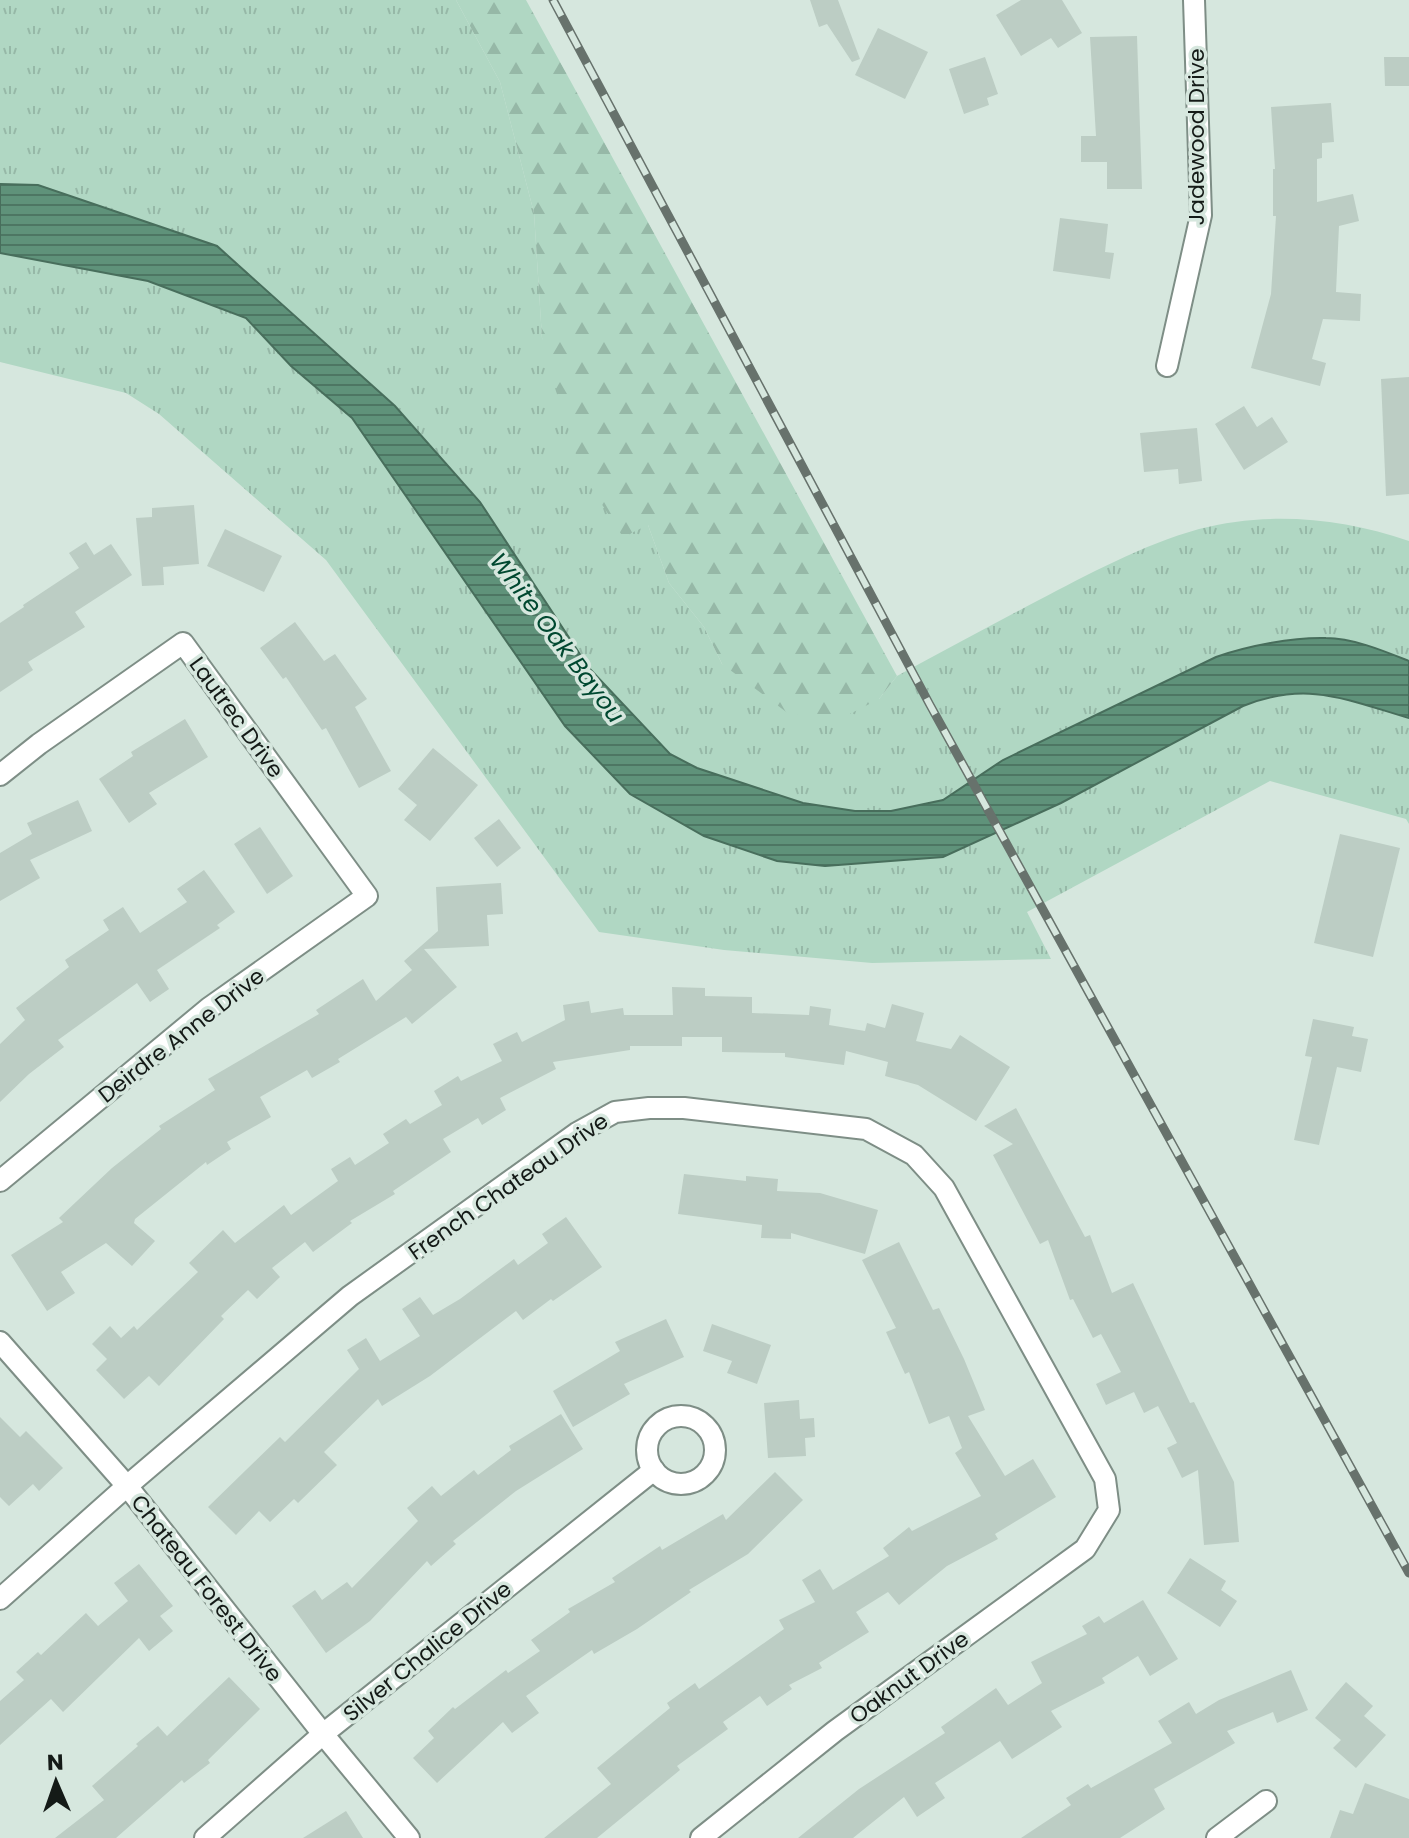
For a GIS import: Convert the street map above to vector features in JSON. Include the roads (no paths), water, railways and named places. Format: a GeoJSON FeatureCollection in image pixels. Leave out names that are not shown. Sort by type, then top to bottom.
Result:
{"type":"FeatureCollection","features":[{"type":"Feature","properties":{"kind":"street","name":"Jadewood Drive"},"geometry":{"type":"LineString","coordinates":[[1167,366],[1201,215],[1194,0]]}},
{"type":"Feature","properties":{"kind":"street","name":"Lautrec Drive"},"geometry":{"type":"LineString","coordinates":[[0,775],[183,643],[367,896]]}},
{"type":"Feature","properties":{"kind":"street","name":"Deirdre Anne Drive"},"geometry":{"type":"LineString","coordinates":[[0,1181],[209,1008],[367,896]]}},
{"type":"Feature","properties":{"kind":"street","name":"French Chateau Drive"},"geometry":{"type":"LineString","coordinates":[[0,1599],[350,1296],[577,1133],[615,1112],[649,1108],[684,1108],[866,1129],[914,1155],[944,1188],[983,1255],[1105,1479],[1109,1510]]}},
{"type":"Feature","properties":{"kind":"street","name":"Chateau Forest Drive"},"geometry":{"type":"LineString","coordinates":[[0,1342],[127,1486],[409,1838]]}},
{"type":"Feature","properties":{"kind":"street","name":"Silver Chalice Drive"},"geometry":{"type":"LineString","coordinates":[[205,1838],[323,1734],[654,1470]]}},
{"type":"Feature","properties":{"kind":"street","name":"Oaknut Drive"},"geometry":{"type":"LineString","coordinates":[[701,1838],[835,1731],[1085,1549],[1109,1510]]}},
{"type":"Feature","properties":{"kind":"street"},"geometry":{"type":"LineString","coordinates":[[1217,1838],[1266,1801]]}},
{"type":"Feature","properties":{"kind":"water","name":"White Oak Bayou"},"geometry":{"type":"Polygon","coordinates":[[[0,184],[38,185],[217,246],[395,406],[480,502],[589,668],[670,754],[697,768],[803,803],[855,811],[891,811],[943,800],[1003,760],[1216,657],[1299,639],[1347,640],[1409,661],[1409,718],[1327,696],[1287,694],[1266,698],[1243,706],[1061,803],[943,857],[825,866],[777,861],[704,836],[630,794],[565,726],[352,418],[291,366],[246,318],[148,281],[0,253],[0,184]]]}},
{"type":"Feature","properties":{"kind":"railway"},"geometry":{"type":"LineString","coordinates":[[553,0],[930,705],[1409,1573]]}}]}
